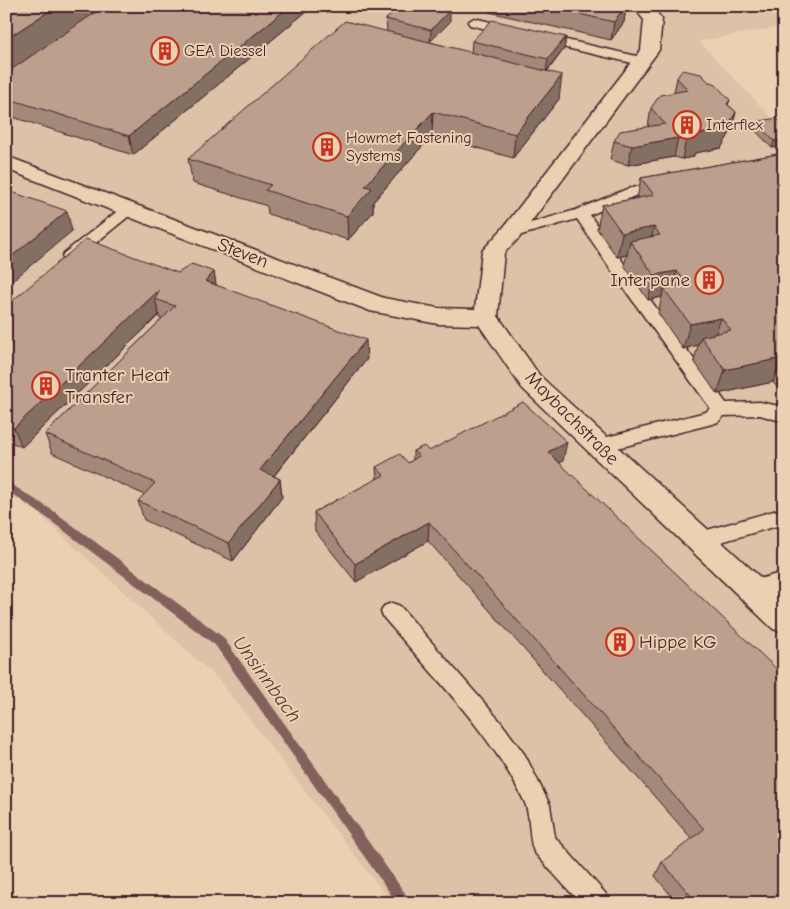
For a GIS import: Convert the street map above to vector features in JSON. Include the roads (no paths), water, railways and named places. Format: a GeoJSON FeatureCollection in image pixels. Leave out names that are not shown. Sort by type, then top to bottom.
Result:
{"type":"FeatureCollection","features":[{"type":"Feature","properties":{"kind":"street"},"geometry":{"type":"LineString","coordinates":[[486,317],[493,251],[511,232],[650,50],[653,20],[640,6]]}},
{"type":"Feature","properties":{"kind":"street","name":"Steven"},"geometry":{"type":"LineString","coordinates":[[6,162],[379,305],[438,316],[486,317]]}},
{"type":"Feature","properties":{"kind":"street","name":"Maybachstraße"},"geometry":{"type":"LineString","coordinates":[[486,317],[531,382],[784,619]]}},
{"type":"Feature","properties":{"kind":"lane"},"geometry":{"type":"LineString","coordinates":[[474,22],[641,61]]}},
{"type":"Feature","properties":{"kind":"lane"},"geometry":{"type":"LineString","coordinates":[[511,232],[581,213],[632,192],[677,182]]}},
{"type":"Feature","properties":{"kind":"lane"},"geometry":{"type":"LineString","coordinates":[[60,264],[129,209]]}},
{"type":"Feature","properties":{"kind":"lane"},"geometry":{"type":"LineString","coordinates":[[581,213],[717,403],[719,410]]}},
{"type":"Feature","properties":{"kind":"lane"},"geometry":{"type":"LineString","coordinates":[[598,446],[712,418],[719,410],[759,408],[776,410],[784,415]]}},
{"type":"Feature","properties":{"kind":"lane"},"geometry":{"type":"LineString","coordinates":[[700,540],[784,516]]}},
{"type":"Feature","properties":{"kind":"lane"},"geometry":{"type":"LineString","coordinates":[[752,589],[784,581]]}},
{"type":"Feature","properties":{"kind":"lane"},"geometry":{"type":"LineString","coordinates":[[392,612],[492,729],[517,763],[538,805],[543,843],[597,903]]}},
{"type":"Feature","properties":{"kind":"waterway","name":"Unsinnbach"},"geometry":{"type":"LineString","coordinates":[[6,485],[51,515],[219,641],[405,903]]}},
{"type":"Feature","properties":{"kind":"place","name":"GEA Diessel"},"geometry":{"type":"Point","coordinates":[165,51]}},
{"type":"Feature","properties":{"kind":"place","name":"Interflex"},"geometry":{"type":"Point","coordinates":[687,125]}},
{"type":"Feature","properties":{"kind":"place","name":"Howmet Fastening Systems"},"geometry":{"type":"Point","coordinates":[327,147]}},
{"type":"Feature","properties":{"kind":"place","name":"Interpane"},"geometry":{"type":"Point","coordinates":[709,280]}},
{"type":"Feature","properties":{"kind":"place","name":"Tranter Heat Transfer"},"geometry":{"type":"Point","coordinates":[46,386]}},
{"type":"Feature","properties":{"kind":"place","name":"Hippe KG"},"geometry":{"type":"Point","coordinates":[620,642]}}]}
